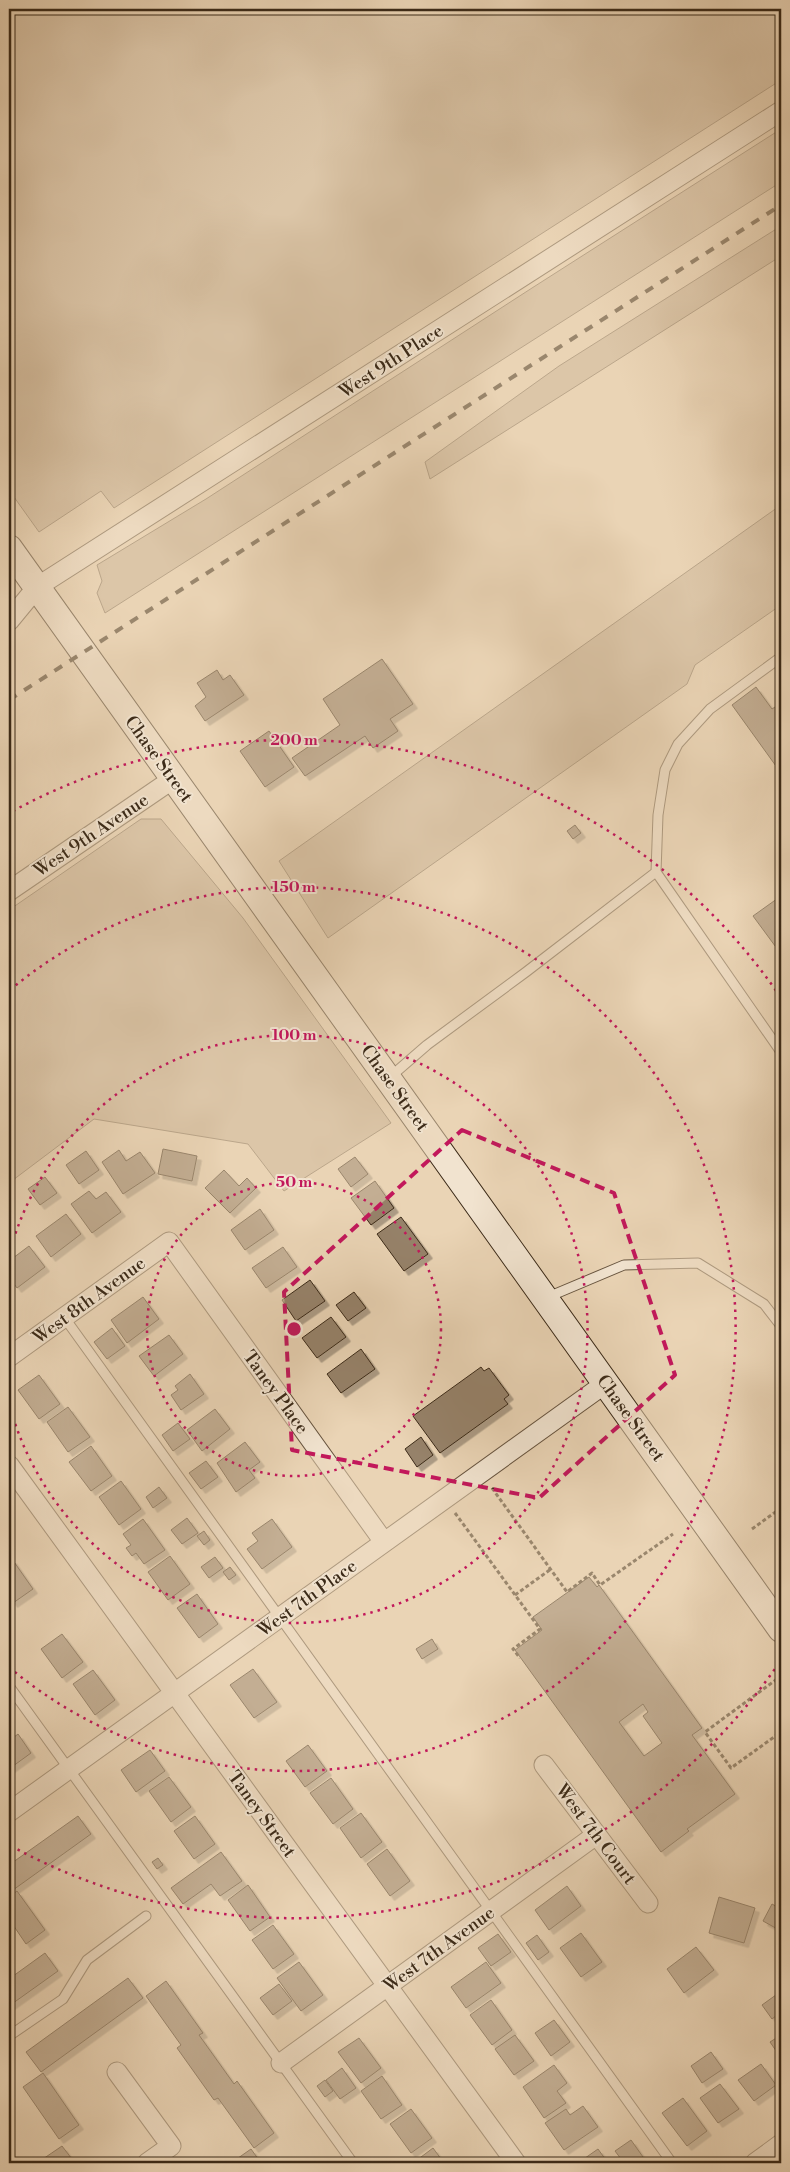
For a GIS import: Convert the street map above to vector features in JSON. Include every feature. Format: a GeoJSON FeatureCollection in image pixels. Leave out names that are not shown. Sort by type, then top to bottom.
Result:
{"type":"FeatureCollection","features":[{"type":"Feature","properties":{"kind":"street","name":"West 9th Place"},"geometry":{"type":"LineString","coordinates":[[9,621],[37,587],[781,111]]}},
{"type":"Feature","properties":{"kind":"street","name":"Chase Street"},"geometry":{"type":"LineString","coordinates":[[9,548],[781,1629]]}},
{"type":"Feature","properties":{"kind":"street","name":"West 9th Avenue"},"geometry":{"type":"LineString","coordinates":[[9,891],[173,779]]}},
{"type":"Feature","properties":{"kind":"street","name":"West 8th Avenue"},"geometry":{"type":"LineString","coordinates":[[9,1357],[169,1242]]}},
{"type":"Feature","properties":{"kind":"street","name":"Taney Place"},"geometry":{"type":"LineString","coordinates":[[169,1242],[384,1542]]}},
{"type":"Feature","properties":{"kind":"street","name":"West 7th Place"},"geometry":{"type":"LineString","coordinates":[[9,1812],[606,1383]]}},
{"type":"Feature","properties":{"kind":"street","name":"Taney Street"},"geometry":{"type":"LineString","coordinates":[[9,1465],[516,2163]]}},
{"type":"Feature","properties":{"kind":"street","name":"West 7th Court"},"geometry":{"type":"LineString","coordinates":[[544,1765],[648,1903]]}},
{"type":"Feature","properties":{"kind":"street","name":"West 7th Avenue"},"geometry":{"type":"LineString","coordinates":[[281,2063],[596,1835]]}},
{"type":"Feature","properties":{"kind":"street"},"geometry":{"type":"LineString","coordinates":[[117,2072],[171,2146],[147,2163]]}},
{"type":"Feature","properties":{"kind":"street"},"geometry":{"type":"LineString","coordinates":[[755,2163],[781,2144]]}},
{"type":"Feature","properties":{"kind":"lane"},"geometry":{"type":"LineString","coordinates":[[781,657],[710,709],[678,744],[665,770],[658,815],[656,872],[781,1052]]}},
{"type":"Feature","properties":{"kind":"lane"},"geometry":{"type":"LineString","coordinates":[[388,1078],[426,1045],[526,972],[656,872]]}},
{"type":"Feature","properties":{"kind":"lane"},"geometry":{"type":"LineString","coordinates":[[546,1298],[624,1265],[698,1263],[764,1304],[781,1326]]}},
{"type":"Feature","properties":{"kind":"lane"},"geometry":{"type":"LineString","coordinates":[[64,1317],[672,2163]]}},
{"type":"Feature","properties":{"kind":"lane"},"geometry":{"type":"LineString","coordinates":[[9,1686],[354,2163]]}},
{"type":"Feature","properties":{"kind":"lane"},"geometry":{"type":"LineString","coordinates":[[9,2036],[63,1999],[87,1960],[146,1916]]}},
{"type":"Feature","properties":{"kind":"path"},"geometry":{"type":"LineString","coordinates":[[481,1472],[567,1592],[592,1574],[600,1585],[673,1534]]}},
{"type":"Feature","properties":{"kind":"path"},"geometry":{"type":"LineString","coordinates":[[445,1498],[540,1630],[513,1649],[520,1658]]}},
{"type":"Feature","properties":{"kind":"path"},"geometry":{"type":"LineString","coordinates":[[752,1529],[781,1508]]}},
{"type":"Feature","properties":{"kind":"path"},"geometry":{"type":"LineString","coordinates":[[515,1595],[551,1569]]}},
{"type":"Feature","properties":{"kind":"path"},"geometry":{"type":"LineString","coordinates":[[778,1680],[705,1732],[731,1768],[781,1732]]}},
{"type":"Feature","properties":{"kind":"highlighted area"},"geometry":{"type":"Polygon","coordinates":[[[462,1130],[614,1193],[675,1375],[539,1498],[292,1450],[284,1292],[462,1130]]]}},
{"type":"Feature","properties":{"kind":"shaded area"},"geometry":{"type":"Polygon","coordinates":[[[9,9],[781,9],[781,80],[114,508],[101,491],[39,532],[9,490],[9,9]]]}},
{"type":"Feature","properties":{"kind":"shaded area"},"geometry":{"type":"Polygon","coordinates":[[[781,129],[781,182],[105,613],[97,593],[102,581],[97,565],[206,499],[781,129]]]}},
{"type":"Feature","properties":{"kind":"shaded area"},"geometry":{"type":"Polygon","coordinates":[[[781,226],[781,256],[430,479],[425,462],[559,366],[781,226]]]}},
{"type":"Feature","properties":{"kind":"shaded area"},"geometry":{"type":"Polygon","coordinates":[[[781,505],[781,605],[695,665],[687,684],[328,938],[279,861],[781,505]]]}},
{"type":"Feature","properties":{"kind":"shaded area"},"geometry":{"type":"Polygon","coordinates":[[[141,819],[161,819],[243,918],[391,1123],[284,1191],[248,1144],[94,1119],[9,1183],[9,910],[141,819]]]}},
{"type":"Feature","properties":{"kind":"building"},"geometry":{"type":"Polygon","coordinates":[[[382,659],[413,704],[390,719],[398,731],[373,748],[365,736],[305,776],[292,758],[340,725],[323,699],[382,659]]]}},
{"type":"Feature","properties":{"kind":"building"},"geometry":{"type":"Polygon","coordinates":[[[217,670],[223,680],[230,675],[244,695],[205,721],[195,706],[206,697],[197,683],[217,670]]]}},
{"type":"Feature","properties":{"kind":"building"},"geometry":{"type":"Polygon","coordinates":[[[756,687],[772,709],[781,703],[781,773],[732,705],[756,687]]]}},
{"type":"Feature","properties":{"kind":"building"},"geometry":{"type":"Polygon","coordinates":[[[269,731],[294,767],[265,787],[240,751],[269,731]]]}},
{"type":"Feature","properties":{"kind":"building"},"geometry":{"type":"Polygon","coordinates":[[[575,825],[581,833],[573,839],[567,831],[575,825]]]}},
{"type":"Feature","properties":{"kind":"building"},"geometry":{"type":"Polygon","coordinates":[[[781,896],[781,954],[753,916],[781,896]]]}},
{"type":"Feature","properties":{"kind":"building"},"geometry":{"type":"Polygon","coordinates":[[[163,1149],[197,1156],[192,1181],[158,1174],[163,1149]]]}},
{"type":"Feature","properties":{"kind":"building"},"geometry":{"type":"Polygon","coordinates":[[[119,1150],[126,1161],[140,1152],[155,1173],[123,1194],[102,1162],[119,1150]]]}},
{"type":"Feature","properties":{"kind":"building"},"geometry":{"type":"Polygon","coordinates":[[[86,1151],[99,1170],[79,1184],[66,1165],[86,1151]]]}},
{"type":"Feature","properties":{"kind":"building"},"geometry":{"type":"Polygon","coordinates":[[[355,1157],[368,1174],[351,1187],[338,1169],[355,1157]]]}},
{"type":"Feature","properties":{"kind":"building"},"geometry":{"type":"Polygon","coordinates":[[[224,1170],[239,1186],[247,1178],[256,1188],[230,1213],[205,1188],[224,1170]]]}},
{"type":"Feature","properties":{"kind":"building"},"geometry":{"type":"Polygon","coordinates":[[[45,1177],[57,1193],[40,1205],[28,1189],[45,1177]]]}},
{"type":"Feature","properties":{"kind":"building"},"geometry":{"type":"Polygon","coordinates":[[[375,1181],[394,1208],[371,1225],[351,1198],[375,1181]]]}},
{"type":"Feature","properties":{"kind":"building"},"geometry":{"type":"Polygon","coordinates":[[[89,1191],[96,1199],[106,1192],[121,1212],[92,1233],[71,1204],[89,1191]]]}},
{"type":"Feature","properties":{"kind":"building"},"geometry":{"type":"Polygon","coordinates":[[[260,1209],[274,1230],[245,1250],[231,1230],[260,1209]]]}},
{"type":"Feature","properties":{"kind":"building"},"geometry":{"type":"Polygon","coordinates":[[[66,1214],[81,1234],[51,1257],[36,1236],[66,1214]]]}},
{"type":"Feature","properties":{"kind":"building"},"geometry":{"type":"Polygon","coordinates":[[[401,1217],[428,1254],[404,1271],[377,1234],[401,1217]]]}},
{"type":"Feature","properties":{"kind":"building"},"geometry":{"type":"Polygon","coordinates":[[[29,1246],[45,1267],[17,1288],[9,1277],[9,1261],[29,1246]]]}},
{"type":"Feature","properties":{"kind":"building"},"geometry":{"type":"Polygon","coordinates":[[[283,1247],[297,1267],[266,1288],[252,1268],[283,1247]]]}},
{"type":"Feature","properties":{"kind":"building"},"geometry":{"type":"Polygon","coordinates":[[[310,1280],[325,1301],[296,1321],[282,1300],[310,1280]]]}},
{"type":"Feature","properties":{"kind":"building"},"geometry":{"type":"Polygon","coordinates":[[[354,1292],[366,1308],[348,1321],[336,1305],[354,1292]]]}},
{"type":"Feature","properties":{"kind":"building"},"geometry":{"type":"Polygon","coordinates":[[[143,1297],[159,1319],[127,1343],[111,1320],[143,1297]]]}},
{"type":"Feature","properties":{"kind":"building"},"geometry":{"type":"Polygon","coordinates":[[[331,1317],[346,1337],[317,1358],[302,1338],[331,1317]]]}},
{"type":"Feature","properties":{"kind":"building"},"geometry":{"type":"Polygon","coordinates":[[[112,1328],[125,1346],[107,1359],[94,1342],[112,1328]]]}},
{"type":"Feature","properties":{"kind":"building"},"geometry":{"type":"Polygon","coordinates":[[[169,1335],[183,1354],[154,1376],[139,1356],[169,1335]]]}},
{"type":"Feature","properties":{"kind":"building"},"geometry":{"type":"Polygon","coordinates":[[[361,1349],[375,1369],[341,1393],[327,1374],[361,1349]]]}},
{"type":"Feature","properties":{"kind":"building"},"geometry":{"type":"Polygon","coordinates":[[[481,1367],[484,1371],[489,1368],[509,1395],[504,1399],[508,1404],[440,1453],[413,1416],[481,1367]]]}},
{"type":"Feature","properties":{"kind":"building"},"geometry":{"type":"Polygon","coordinates":[[[190,1374],[204,1394],[181,1410],[171,1395],[178,1390],[175,1386],[190,1374]]]}},
{"type":"Feature","properties":{"kind":"building"},"geometry":{"type":"Polygon","coordinates":[[[39,1375],[60,1404],[39,1419],[18,1390],[39,1375]]]}},
{"type":"Feature","properties":{"kind":"building"},"geometry":{"type":"Polygon","coordinates":[[[68,1407],[90,1437],[68,1452],[47,1422],[68,1407]]]}},
{"type":"Feature","properties":{"kind":"building"},"geometry":{"type":"Polygon","coordinates":[[[215,1409],[230,1429],[202,1451],[187,1430],[215,1409]]]}},
{"type":"Feature","properties":{"kind":"building"},"geometry":{"type":"Polygon","coordinates":[[[178,1423],[190,1439],[173,1451],[162,1435],[178,1423]]]}},
{"type":"Feature","properties":{"kind":"building"},"geometry":{"type":"Polygon","coordinates":[[[421,1437],[433,1455],[417,1467],[405,1449],[421,1437]]]}},
{"type":"Feature","properties":{"kind":"building"},"geometry":{"type":"Polygon","coordinates":[[[245,1442],[260,1462],[249,1470],[255,1478],[236,1492],[217,1463],[245,1442]]]}},
{"type":"Feature","properties":{"kind":"building"},"geometry":{"type":"Polygon","coordinates":[[[91,1446],[112,1476],[91,1491],[69,1462],[91,1446]]]}},
{"type":"Feature","properties":{"kind":"building"},"geometry":{"type":"Polygon","coordinates":[[[206,1461],[218,1477],[201,1489],[189,1473],[206,1461]]]}},
{"type":"Feature","properties":{"kind":"building"},"geometry":{"type":"Polygon","coordinates":[[[121,1481],[141,1509],[119,1525],[99,1497],[121,1481]]]}},
{"type":"Feature","properties":{"kind":"building"},"geometry":{"type":"Polygon","coordinates":[[[159,1487],[167,1498],[153,1508],[146,1497],[159,1487]]]}},
{"type":"Feature","properties":{"kind":"building"},"geometry":{"type":"Polygon","coordinates":[[[187,1518],[198,1533],[182,1544],[171,1530],[187,1518]]]}},
{"type":"Feature","properties":{"kind":"building"},"geometry":{"type":"Polygon","coordinates":[[[143,1519],[165,1550],[144,1564],[136,1553],[132,1556],[126,1548],[131,1545],[123,1534],[143,1519]]]}},
{"type":"Feature","properties":{"kind":"building"},"geometry":{"type":"Polygon","coordinates":[[[272,1519],[292,1547],[262,1569],[247,1549],[258,1541],[252,1533],[272,1519]]]}},
{"type":"Feature","properties":{"kind":"building"},"geometry":{"type":"Polygon","coordinates":[[[204,1531],[210,1540],[204,1545],[197,1536],[204,1531]]]}},
{"type":"Feature","properties":{"kind":"building"},"geometry":{"type":"Polygon","coordinates":[[[170,1556],[190,1584],[168,1600],[148,1572],[170,1556]]]}},
{"type":"Feature","properties":{"kind":"building"},"geometry":{"type":"Polygon","coordinates":[[[215,1557],[223,1568],[209,1578],[201,1567],[215,1557]]]}},
{"type":"Feature","properties":{"kind":"building"},"geometry":{"type":"Polygon","coordinates":[[[12,1559],[33,1589],[13,1603],[9,1597],[9,1561],[12,1559]]]}},
{"type":"Feature","properties":{"kind":"building"},"geometry":{"type":"Polygon","coordinates":[[[230,1567],[236,1575],[229,1580],[223,1572],[230,1567]]]}},
{"type":"Feature","properties":{"kind":"building"},"geometry":{"type":"Polygon","coordinates":[[[589,1577],[597,1587],[599,1585],[702,1728],[692,1735],[735,1794],[687,1829],[689,1831],[661,1852],[515,1650],[542,1630],[533,1617],[589,1577]],[[643,1704],[619,1722],[644,1756],[662,1743],[643,1716],[648,1712],[643,1704]]]}},
{"type":"Feature","properties":{"kind":"building"},"geometry":{"type":"Polygon","coordinates":[[[197,1594],[218,1624],[199,1638],[177,1608],[197,1594]]]}},
{"type":"Feature","properties":{"kind":"building"},"geometry":{"type":"Polygon","coordinates":[[[62,1634],[83,1662],[62,1678],[41,1649],[62,1634]]]}},
{"type":"Feature","properties":{"kind":"building"},"geometry":{"type":"Polygon","coordinates":[[[432,1639],[438,1649],[422,1659],[416,1649],[432,1639]]]}},
{"type":"Feature","properties":{"kind":"building"},"geometry":{"type":"Polygon","coordinates":[[[253,1669],[277,1702],[254,1718],[230,1685],[253,1669]]]}},
{"type":"Feature","properties":{"kind":"building"},"geometry":{"type":"Polygon","coordinates":[[[93,1670],[115,1700],[95,1715],[73,1684],[93,1670]]]}},
{"type":"Feature","properties":{"kind":"building"},"geometry":{"type":"Polygon","coordinates":[[[18,1734],[31,1753],[9,1769],[9,1741],[18,1734]]]}},
{"type":"Feature","properties":{"kind":"building"},"geometry":{"type":"Polygon","coordinates":[[[308,1745],[327,1771],[305,1787],[286,1761],[308,1745]]]}},
{"type":"Feature","properties":{"kind":"building"},"geometry":{"type":"Polygon","coordinates":[[[150,1750],[165,1771],[136,1792],[121,1770],[150,1750]]]}},
{"type":"Feature","properties":{"kind":"building"},"geometry":{"type":"Polygon","coordinates":[[[169,1777],[191,1807],[171,1822],[149,1791],[169,1777]]]}},
{"type":"Feature","properties":{"kind":"building"},"geometry":{"type":"Polygon","coordinates":[[[331,1778],[353,1809],[333,1824],[310,1793],[331,1778]]]}},
{"type":"Feature","properties":{"kind":"building"},"geometry":{"type":"Polygon","coordinates":[[[361,1813],[382,1842],[361,1858],[340,1828],[361,1813]]]}},
{"type":"Feature","properties":{"kind":"building"},"geometry":{"type":"Polygon","coordinates":[[[78,1816],[91,1834],[13,1890],[9,1884],[9,1865],[78,1816]]]}},
{"type":"Feature","properties":{"kind":"building"},"geometry":{"type":"Polygon","coordinates":[[[195,1816],[215,1844],[194,1859],[174,1831],[195,1816]]]}},
{"type":"Feature","properties":{"kind":"building"},"geometry":{"type":"Polygon","coordinates":[[[387,1849],[410,1881],[390,1896],[367,1864],[387,1849]]]}},
{"type":"Feature","properties":{"kind":"building"},"geometry":{"type":"Polygon","coordinates":[[[221,1852],[242,1881],[220,1896],[211,1884],[183,1904],[171,1888],[221,1852]]]}},
{"type":"Feature","properties":{"kind":"building"},"geometry":{"type":"Polygon","coordinates":[[[158,1858],[163,1865],[157,1869],[152,1862],[158,1858]]]}},
{"type":"Feature","properties":{"kind":"building"},"geometry":{"type":"Polygon","coordinates":[[[248,1885],[270,1917],[250,1931],[228,1900],[248,1885]]]}},
{"type":"Feature","properties":{"kind":"building"},"geometry":{"type":"Polygon","coordinates":[[[567,1886],[581,1906],[549,1930],[535,1910],[567,1886]]]}},
{"type":"Feature","properties":{"kind":"building"},"geometry":{"type":"Polygon","coordinates":[[[17,1891],[45,1930],[26,1944],[9,1919],[9,1897],[17,1891]]]}},
{"type":"Feature","properties":{"kind":"building"},"geometry":{"type":"Polygon","coordinates":[[[719,1897],[755,1908],[744,1943],[709,1933],[719,1897]]]}},
{"type":"Feature","properties":{"kind":"building"},"geometry":{"type":"Polygon","coordinates":[[[772,1904],[781,1909],[781,1931],[763,1921],[772,1904]]]}},
{"type":"Feature","properties":{"kind":"building"},"geometry":{"type":"Polygon","coordinates":[[[273,1925],[294,1954],[273,1969],[252,1940],[273,1925]]]}},
{"type":"Feature","properties":{"kind":"building"},"geometry":{"type":"Polygon","coordinates":[[[581,1933],[602,1962],[581,1977],[560,1948],[581,1933]]]}},
{"type":"Feature","properties":{"kind":"building"},"geometry":{"type":"Polygon","coordinates":[[[498,1934],[511,1952],[491,1966],[478,1948],[498,1934]]]}},
{"type":"Feature","properties":{"kind":"building"},"geometry":{"type":"Polygon","coordinates":[[[537,1935],[549,1952],[538,1960],[526,1943],[537,1935]]]}},
{"type":"Feature","properties":{"kind":"building"},"geometry":{"type":"Polygon","coordinates":[[[696,1947],[714,1970],[684,1993],[667,1969],[696,1947]]]}},
{"type":"Feature","properties":{"kind":"building"},"geometry":{"type":"Polygon","coordinates":[[[45,1953],[58,1971],[9,2006],[9,1979],[45,1953]]]}},
{"type":"Feature","properties":{"kind":"building"},"geometry":{"type":"Polygon","coordinates":[[[299,1962],[323,1995],[301,2011],[277,1978],[299,1962]]]}},
{"type":"Feature","properties":{"kind":"building"},"geometry":{"type":"Polygon","coordinates":[[[486,1962],[501,1983],[466,2008],[451,1987],[486,1962]]]}},
{"type":"Feature","properties":{"kind":"building"},"geometry":{"type":"Polygon","coordinates":[[[128,1978],[143,1998],[41,2072],[26,2052],[128,1978]]]}},
{"type":"Feature","properties":{"kind":"building"},"geometry":{"type":"Polygon","coordinates":[[[166,1981],[203,2033],[199,2035],[234,2084],[237,2081],[274,2133],[254,2148],[218,2098],[214,2100],[177,2048],[181,2045],[146,1996],[166,1981]]]}},
{"type":"Feature","properties":{"kind":"building"},"geometry":{"type":"Polygon","coordinates":[[[279,1984],[292,2001],[273,2015],[260,1998],[279,1984]]]}},
{"type":"Feature","properties":{"kind":"building"},"geometry":{"type":"Polygon","coordinates":[[[780,1992],[781,2012],[772,2019],[762,2005],[780,1992]]]}},
{"type":"Feature","properties":{"kind":"building"},"geometry":{"type":"Polygon","coordinates":[[[491,2000],[512,2030],[492,2045],[470,2015],[491,2000]]]}},
{"type":"Feature","properties":{"kind":"building"},"geometry":{"type":"Polygon","coordinates":[[[554,2020],[570,2042],[551,2056],[535,2033],[554,2020]]]}},
{"type":"Feature","properties":{"kind":"building"},"geometry":{"type":"Polygon","coordinates":[[[515,2035],[534,2061],[514,2075],[495,2049],[515,2035]]]}},
{"type":"Feature","properties":{"kind":"building"},"geometry":{"type":"Polygon","coordinates":[[[781,2035],[781,2058],[770,2042],[781,2035]]]}},
{"type":"Feature","properties":{"kind":"building"},"geometry":{"type":"Polygon","coordinates":[[[359,2038],[381,2068],[361,2083],[338,2052],[359,2038]]]}},
{"type":"Feature","properties":{"kind":"building"},"geometry":{"type":"Polygon","coordinates":[[[711,2052],[723,2069],[702,2083],[691,2066],[711,2052]]]}},
{"type":"Feature","properties":{"kind":"building"},"geometry":{"type":"Polygon","coordinates":[[[761,2064],[776,2085],[754,2101],[738,2080],[761,2064]]]}},
{"type":"Feature","properties":{"kind":"building"},"geometry":{"type":"Polygon","coordinates":[[[554,2065],[567,2083],[557,2091],[566,2103],[544,2118],[523,2087],[554,2065]]]}},
{"type":"Feature","properties":{"kind":"building"},"geometry":{"type":"Polygon","coordinates":[[[342,2068],[356,2088],[340,2099],[326,2080],[342,2068]]]}},
{"type":"Feature","properties":{"kind":"building"},"geometry":{"type":"Polygon","coordinates":[[[43,2073],[79,2125],[59,2139],[23,2087],[43,2073]]]}},
{"type":"Feature","properties":{"kind":"building"},"geometry":{"type":"Polygon","coordinates":[[[382,2076],[402,2105],[381,2119],[361,2091],[382,2076]]]}},
{"type":"Feature","properties":{"kind":"building"},"geometry":{"type":"Polygon","coordinates":[[[325,2080],[333,2091],[325,2097],[317,2086],[325,2080]]]}},
{"type":"Feature","properties":{"kind":"building"},"geometry":{"type":"Polygon","coordinates":[[[720,2084],[739,2109],[718,2123],[700,2098],[720,2084]]]}},
{"type":"Feature","properties":{"kind":"building"},"geometry":{"type":"Polygon","coordinates":[[[683,2098],[707,2131],[687,2146],[662,2113],[683,2098]]]}},
{"type":"Feature","properties":{"kind":"building"},"geometry":{"type":"Polygon","coordinates":[[[583,2106],[598,2127],[564,2150],[545,2123],[566,2109],[570,2115],[583,2106]]]}},
{"type":"Feature","properties":{"kind":"building"},"geometry":{"type":"Polygon","coordinates":[[[411,2109],[432,2138],[411,2153],[390,2124],[411,2109]]]}},
{"type":"Feature","properties":{"kind":"building"},"geometry":{"type":"Polygon","coordinates":[[[631,2140],[643,2157],[634,2163],[624,2163],[615,2151],[631,2140]]]}},
{"type":"Feature","properties":{"kind":"building"},"geometry":{"type":"Polygon","coordinates":[[[62,2146],[75,2163],[37,2163],[62,2146]]]}},
{"type":"Feature","properties":{"kind":"building"},"geometry":{"type":"Polygon","coordinates":[[[433,2148],[444,2163],[413,2163],[433,2148]]]}},
{"type":"Feature","properties":{"kind":"building"},"geometry":{"type":"Polygon","coordinates":[[[251,2149],[261,2163],[231,2163],[251,2149]]]}},
{"type":"Feature","properties":{"kind":"building"},"geometry":{"type":"Polygon","coordinates":[[[598,2149],[608,2163],[578,2163],[598,2149]]]}},
{"type":"Feature","properties":{"kind":"railway"},"geometry":{"type":"LineString","coordinates":[[9,700],[781,205]]}}]}
